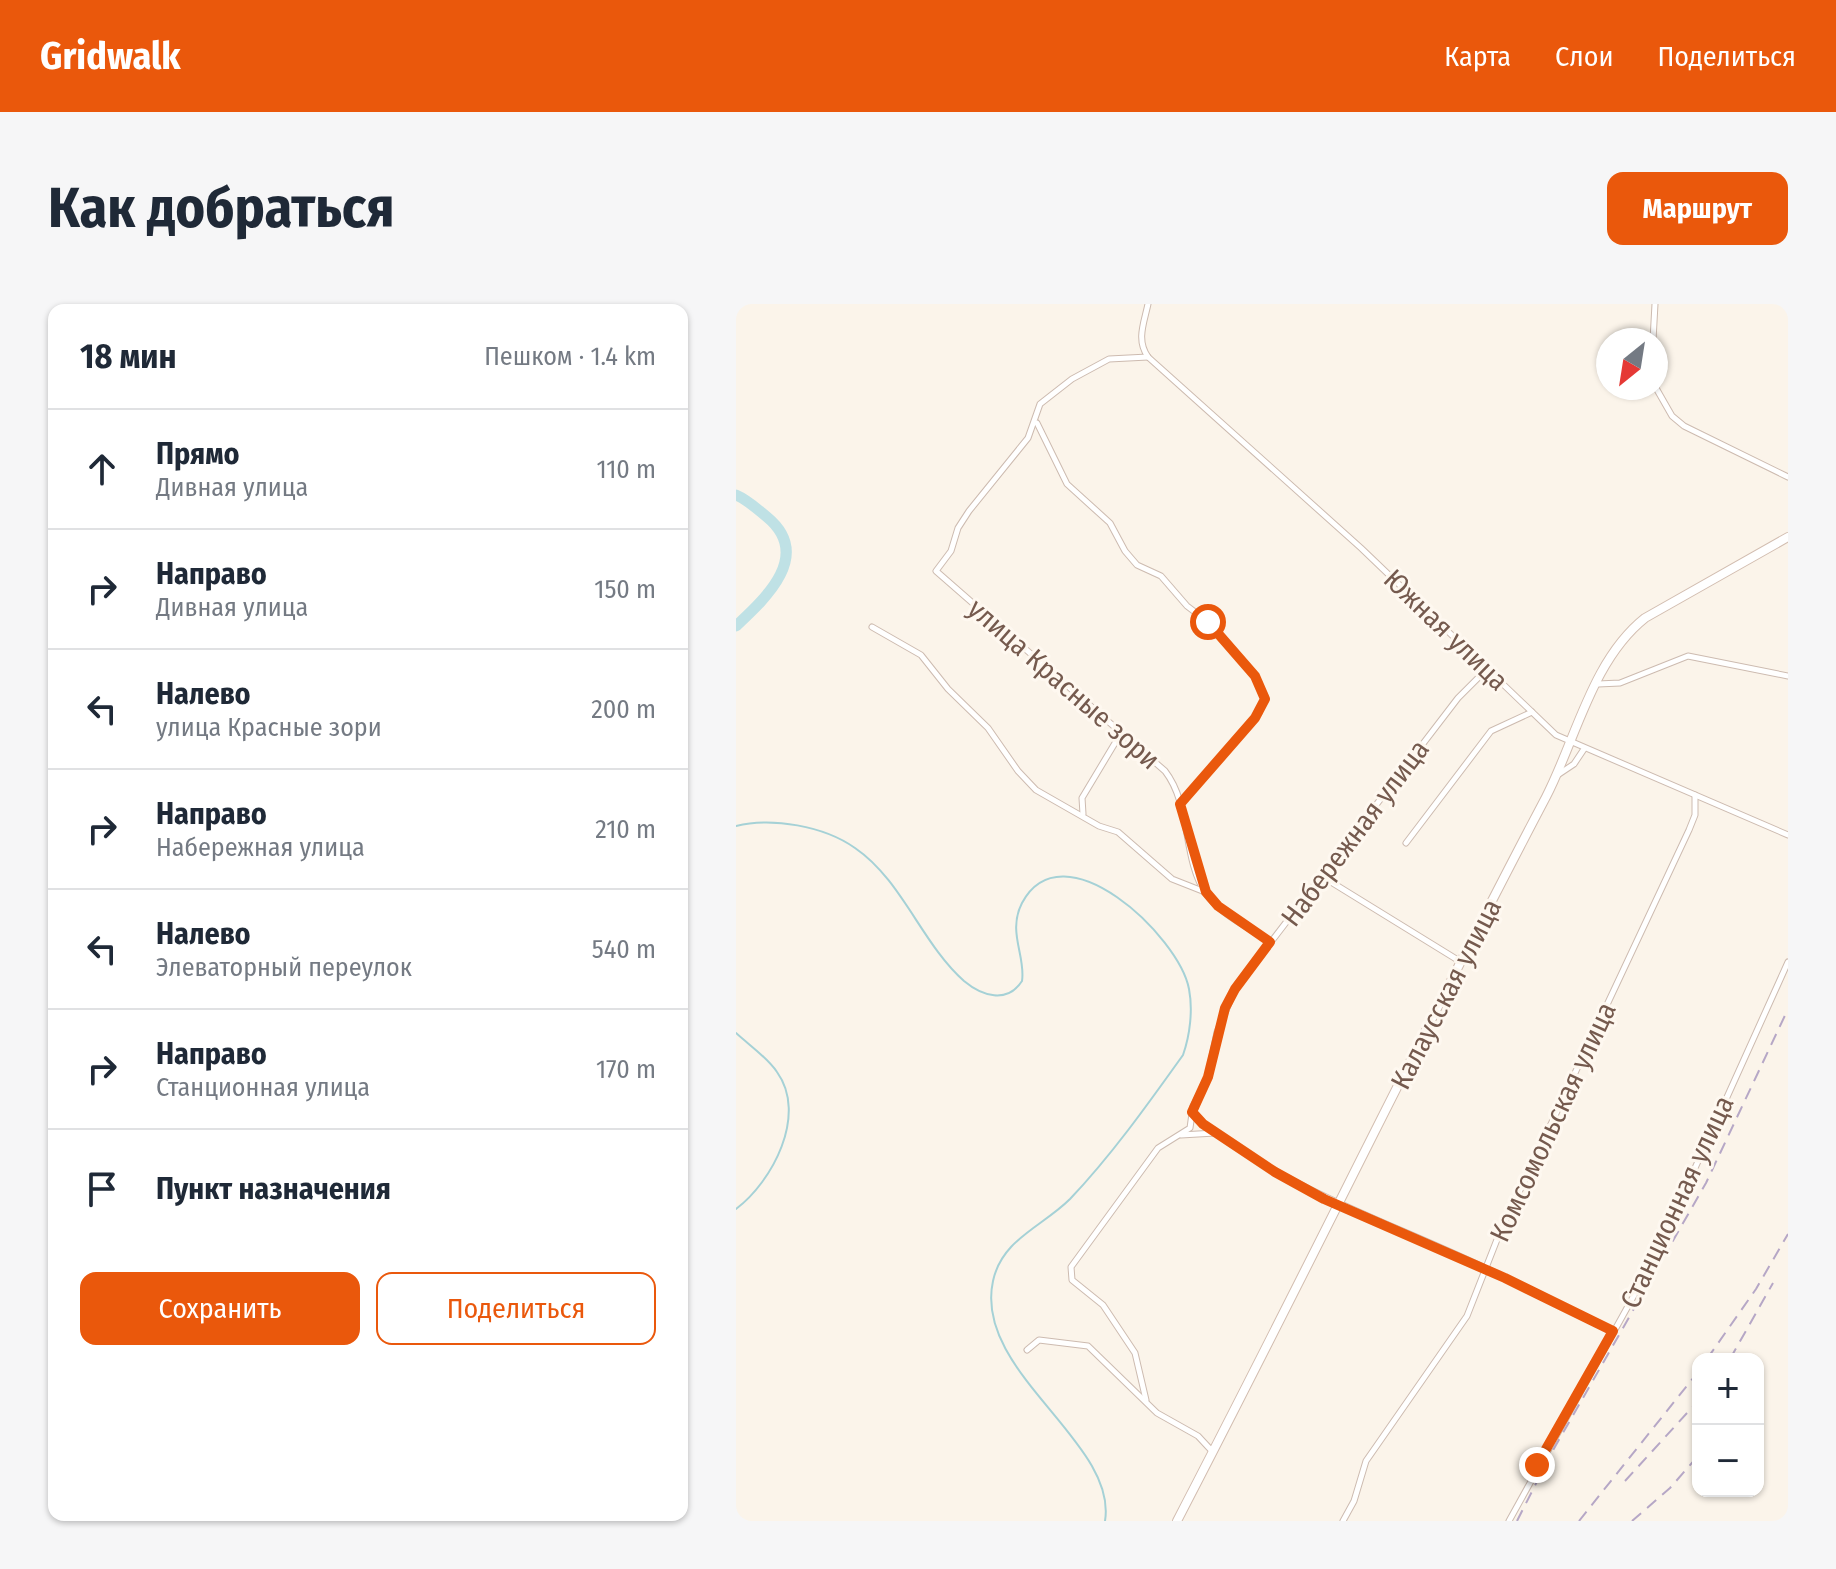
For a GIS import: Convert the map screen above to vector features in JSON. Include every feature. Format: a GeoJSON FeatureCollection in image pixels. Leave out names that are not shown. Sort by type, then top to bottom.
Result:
{"type":"FeatureCollection","features":[{"type":"Feature","properties":{"kind":"street"},"geometry":{"type":"LineString","coordinates":[[1148,304],[1141,348],[1148,357]]}},
{"type":"Feature","properties":{"kind":"street"},"geometry":{"type":"LineString","coordinates":[[1654,328],[1655,304]]}},
{"type":"Feature","properties":{"kind":"street"},"geometry":{"type":"LineString","coordinates":[[1148,357],[1118,357],[1078,376],[1040,404],[1036,420],[1067,484],[1110,523],[1125,551],[1137,565],[1161,576],[1187,606],[1208,622],[1255,676],[1264,692],[1264,703],[1259,713],[1180,804]]}},
{"type":"Feature","properties":{"kind":"street","name":"Южная улица"},"geometry":{"type":"LineString","coordinates":[[1148,357],[1350,539],[1532,712],[1570,743],[1788,835]]}},
{"type":"Feature","properties":{"kind":"street"},"geometry":{"type":"LineString","coordinates":[[1663,400],[1672,416],[1684,426],[1788,477]]}},
{"type":"Feature","properties":{"kind":"street","name":"улица Красные зори"},"geometry":{"type":"LineString","coordinates":[[1036,420],[1028,438],[992,480],[958,528],[951,551],[936,571],[1160,766],[1175,789],[1206,892]]}},
{"type":"Feature","properties":{"kind":"street","name":"Калаусская улица"},"geometry":{"type":"LineString","coordinates":[[1177,1521],[1462,963],[1618,646],[1645,618],[1788,537]]}},
{"type":"Feature","properties":{"kind":"street"},"geometry":{"type":"LineString","coordinates":[[872,627],[921,655],[948,689],[988,728],[1031,785],[1099,826],[1118,832],[1172,879],[1206,892],[1218,906],[1270,942]]}},
{"type":"Feature","properties":{"kind":"street"},"geometry":{"type":"LineString","coordinates":[[1598,684],[1620,683],[1688,656],[1788,676]]}},
{"type":"Feature","properties":{"kind":"street","name":"Набережная улица"},"geometry":{"type":"LineString","coordinates":[[1146,1400],[1135,1353],[1098,1300],[1072,1280],[1070,1270],[1154,1153],[1164,1142],[1190,1128],[1194,1117],[1193,1106],[1208,1077],[1225,1008],[1235,989],[1458,698],[1487,669]]}},
{"type":"Feature","properties":{"kind":"street"},"geometry":{"type":"LineString","coordinates":[[1406,843],[1491,731],[1532,712]]}},
{"type":"Feature","properties":{"kind":"street"},"geometry":{"type":"LineString","coordinates":[[1083,815],[1082,798],[1121,733]]}},
{"type":"Feature","properties":{"kind":"street"},"geometry":{"type":"LineString","coordinates":[[1555,777],[1574,764],[1584,749]]}},
{"type":"Feature","properties":{"kind":"street"},"geometry":{"type":"LineString","coordinates":[[1175,789],[1192,789]]}},
{"type":"Feature","properties":{"kind":"street","name":"Комсомольская улица"},"geometry":{"type":"LineString","coordinates":[[1343,1521],[1357,1493],[1366,1461],[1467,1316],[1498,1237],[1689,830],[1695,815],[1695,795]]}},
{"type":"Feature","properties":{"kind":"street"},"geometry":{"type":"LineString","coordinates":[[1323,877],[1462,963]]}},
{"type":"Feature","properties":{"kind":"street","name":"Станционная улица"},"geometry":{"type":"LineString","coordinates":[[1509,1521],[1653,1261],[1788,962]]}},
{"type":"Feature","properties":{"kind":"street"},"geometry":{"type":"LineString","coordinates":[[1194,1117],[1275,1172],[1338,1205],[1486,1270],[1613,1331]]}},
{"type":"Feature","properties":{"kind":"street"},"geometry":{"type":"LineString","coordinates":[[1179,1135],[1216,1133]]}},
{"type":"Feature","properties":{"kind":"street"},"geometry":{"type":"LineString","coordinates":[[1027,1350],[1039,1340],[1088,1346],[1157,1413],[1198,1436],[1211,1450]]}},
{"type":"Feature","properties":{"kind":"waterway"},"geometry":{"type":"LineString","coordinates":[[736,495],[767,517],[780,531],[786,546],[780,575],[760,602],[736,626]]}},
{"type":"Feature","properties":{"kind":"waterway"},"geometry":{"type":"LineString","coordinates":[[736,826],[750,823],[797,825],[828,834],[855,848],[886,877],[949,966],[964,981],[986,994],[1009,993],[1022,981],[1016,934],[1022,903],[1041,882],[1064,876],[1090,882],[1117,897],[1143,918],[1181,967],[1191,1005],[1183,1055],[1129,1129],[1070,1199],[1005,1254],[993,1281],[993,1314],[1004,1346],[1023,1376],[1090,1463],[1103,1492],[1105,1521]]}},
{"type":"Feature","properties":{"kind":"waterway"},"geometry":{"type":"LineString","coordinates":[[736,1033],[777,1072],[786,1089],[789,1108],[782,1146],[773,1165],[762,1182],[736,1209]]}},
{"type":"Feature","properties":{"kind":"railway"},"geometry":{"type":"LineString","coordinates":[[1517,1521],[1552,1452],[1706,1183],[1788,1009]]}},
{"type":"Feature","properties":{"kind":"railway"},"geometry":{"type":"LineString","coordinates":[[1711,1353],[1756,1289],[1788,1234]]}},
{"type":"Feature","properties":{"kind":"railway"},"geometry":{"type":"LineString","coordinates":[[1733,1353],[1773,1283]]}},
{"type":"Feature","properties":{"kind":"railway"},"geometry":{"type":"LineString","coordinates":[[1579,1521],[1692,1380]]}},
{"type":"Feature","properties":{"kind":"railway"},"geometry":{"type":"LineString","coordinates":[[1625,1481],[1692,1408]]}},
{"type":"Feature","properties":{"kind":"railway"},"geometry":{"type":"LineString","coordinates":[[1632,1521],[1670,1488],[1692,1463]]}},
{"type":"Feature","properties":{"kind":"route"},"geometry":{"type":"LineString","coordinates":[[1208,622],[1255,676],[1265,699],[1255,718],[1180,804],[1199,879],[1206,892],[1214,903],[1270,942],[1235,989],[1225,1008],[1212,1050],[1208,1077],[1192,1112],[1203,1124],[1275,1172],[1324,1199],[1569,1307],[1613,1331],[1607,1348],[1537,1465]]}}]}
